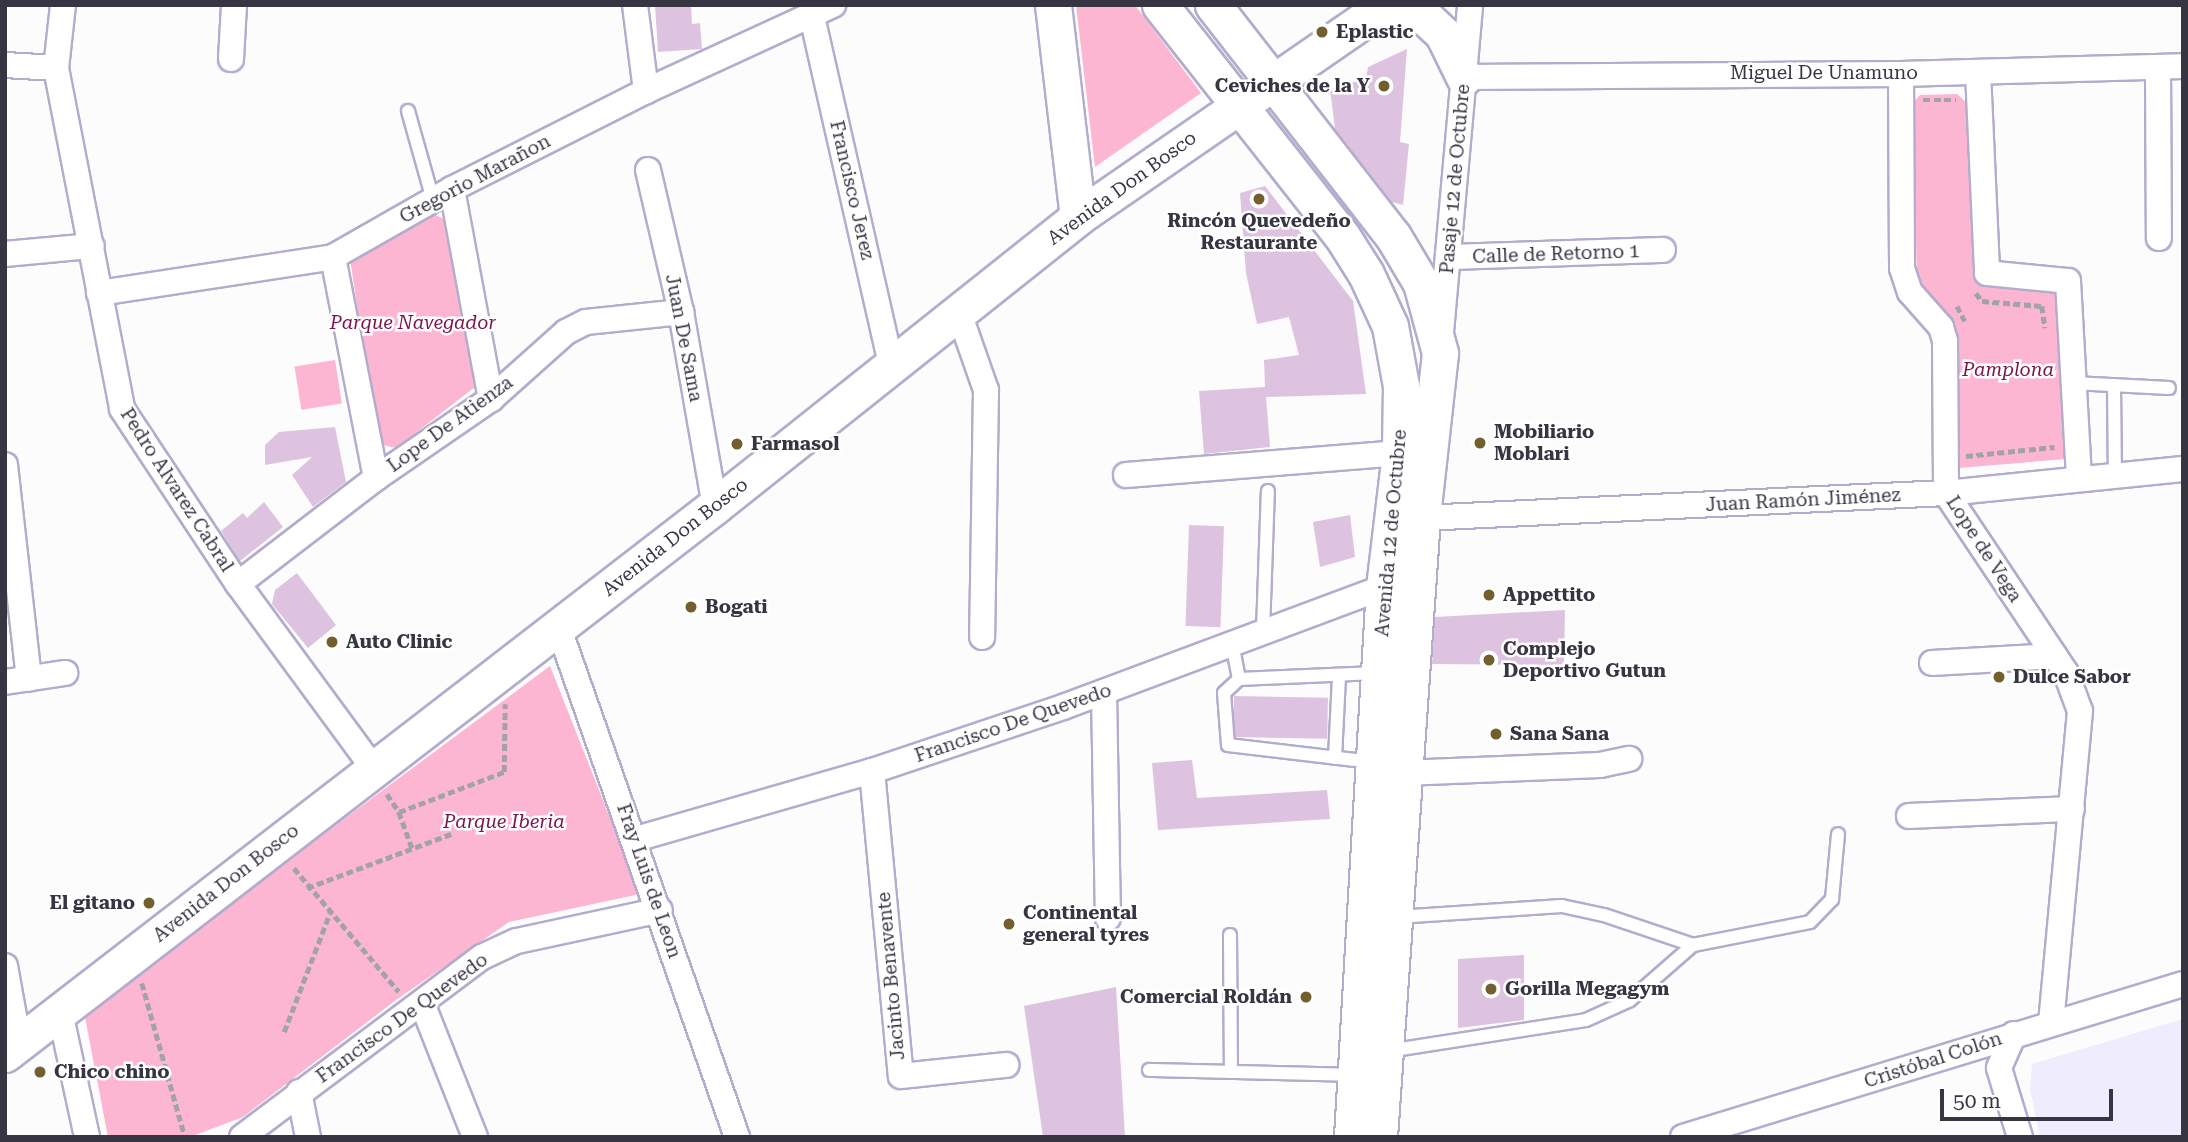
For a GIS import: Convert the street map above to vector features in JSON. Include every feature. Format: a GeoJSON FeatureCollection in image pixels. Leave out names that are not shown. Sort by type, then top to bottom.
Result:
{"type":"FeatureCollection","features":[{"type":"Feature","properties":{"kind":"main road"},"geometry":{"type":"LineString","coordinates":[[1054,5],[1078,217]]}},
{"type":"Feature","properties":{"kind":"main road","name":"Avenida 12 de Octubre"},"geometry":{"type":"LineString","coordinates":[[1160,5],[1237,107],[1342,236],[1366,275],[1390,326],[1401,386],[1401,586],[1389,767],[1352,1137]]}},
{"type":"Feature","properties":{"kind":"main road","name":"Avenida 12 de Octubre"},"geometry":{"type":"LineString","coordinates":[[1213,5],[1275,81],[1393,236],[1421,283],[1440,353],[1422,518],[1379,673],[1389,767],[1393,918],[1379,1137]]}},
{"type":"Feature","properties":{"kind":"main road"},"geometry":{"type":"LineString","coordinates":[[1378,10],[1404,9],[1426,18],[1443,34],[1464,77]]}},
{"type":"Feature","properties":{"kind":"main road","name":"Avenida Don Bosco"},"geometry":{"type":"LineString","coordinates":[[12,1049],[892,368],[1078,217],[1378,10]]}},
{"type":"Feature","properties":{"kind":"street","name":"Pedro Alvarez Cabral"},"geometry":{"type":"LineString","coordinates":[[63,5],[56,68],[122,409],[238,584],[373,768]]}},
{"type":"Feature","properties":{"kind":"street"},"geometry":{"type":"LineString","coordinates":[[231,59],[234,5]]}},
{"type":"Feature","properties":{"kind":"street"},"geometry":{"type":"LineString","coordinates":[[635,5],[646,91]]}},
{"type":"Feature","properties":{"kind":"street","name":"Pasaje 12 de Octubre"},"geometry":{"type":"LineString","coordinates":[[1440,353],[1470,5]]}},
{"type":"Feature","properties":{"kind":"street","name":"Gregorio Marañon"},"geometry":{"type":"LineString","coordinates":[[99,293],[333,257],[443,195],[646,91],[822,8]]}},
{"type":"Feature","properties":{"kind":"street","name":"Francisco Jerez"},"geometry":{"type":"LineString","coordinates":[[822,8],[892,368]]}},
{"type":"Feature","properties":{"kind":"street"},"geometry":{"type":"LineString","coordinates":[[5,65],[56,68]]}},
{"type":"Feature","properties":{"kind":"street","name":"Miguel De Unamuno"},"geometry":{"type":"LineString","coordinates":[[1464,77],[1901,74],[2183,66]]}},
{"type":"Feature","properties":{"kind":"street"},"geometry":{"type":"LineString","coordinates":[[2158,67],[2159,238]]}},
{"type":"Feature","properties":{"kind":"street"},"geometry":{"type":"LineString","coordinates":[[1978,72],[1986,273],[2068,281],[2079,478]]}},
{"type":"Feature","properties":{"kind":"street","name":"Lope de Vega"},"geometry":{"type":"LineString","coordinates":[[1901,74],[1902,268],[1910,292],[1941,327],[1945,341],[1946,493],[2055,656],[2075,690],[2080,712],[2051,1021]]}},
{"type":"Feature","properties":{"kind":"street","name":"Juan De Sama"},"geometry":{"type":"LineString","coordinates":[[649,170],[681,312],[715,506]]}},
{"type":"Feature","properties":{"kind":"street"},"geometry":{"type":"LineString","coordinates":[[443,195],[491,399]]}},
{"type":"Feature","properties":{"kind":"street"},"geometry":{"type":"LineString","coordinates":[[5,254],[92,246]]}},
{"type":"Feature","properties":{"kind":"street","name":"Calle de Retorno 1"},"geometry":{"type":"LineString","coordinates":[[1448,257],[1663,250]]}},
{"type":"Feature","properties":{"kind":"street"},"geometry":{"type":"LineString","coordinates":[[333,257],[376,478]]}},
{"type":"Feature","properties":{"kind":"street","name":"Lope De Atienza"},"geometry":{"type":"LineString","coordinates":[[238,584],[376,478],[491,399],[566,332],[586,322],[681,312]]}},
{"type":"Feature","properties":{"kind":"street"},"geometry":{"type":"LineString","coordinates":[[959,313],[986,390],[982,637]]}},
{"type":"Feature","properties":{"kind":"street"},"geometry":{"type":"LineString","coordinates":[[1126,475],[1400,453]]}},
{"type":"Feature","properties":{"kind":"street"},"geometry":{"type":"LineString","coordinates":[[5,465],[17,681],[65,673]]}},
{"type":"Feature","properties":{"kind":"street","name":"Juan Ramón Jiménez"},"geometry":{"type":"LineString","coordinates":[[1422,518],[1946,493],[2183,470]]}},
{"type":"Feature","properties":{"kind":"street","name":"Francisco De Quevedo"},"geometry":{"type":"LineString","coordinates":[[636,839],[872,771],[1104,692],[1263,631],[1401,586]]}},
{"type":"Feature","properties":{"kind":"street","name":"Fray Luis de Leon"},"geometry":{"type":"LineString","coordinates":[[558,626],[636,839],[737,1137]]}},
{"type":"Feature","properties":{"kind":"street"},"geometry":{"type":"LineString","coordinates":[[1932,663],[2055,656]]}},
{"type":"Feature","properties":{"kind":"street"},"geometry":{"type":"LineString","coordinates":[[1104,692],[1108,918]]}},
{"type":"Feature","properties":{"kind":"street"},"geometry":{"type":"LineString","coordinates":[[1389,767],[1600,765],[1629,759]]}},
{"type":"Feature","properties":{"kind":"street","name":"Jacinto Benavente"},"geometry":{"type":"LineString","coordinates":[[872,771],[901,1076],[1006,1065]]}},
{"type":"Feature","properties":{"kind":"street"},"geometry":{"type":"LineString","coordinates":[[1909,816],[2072,809]]}},
{"type":"Feature","properties":{"kind":"street","name":"Francisco De Quevedo"},"geometry":{"type":"LineString","coordinates":[[242,1137],[482,957],[517,941],[660,910]]}},
{"type":"Feature","properties":{"kind":"street"},"geometry":{"type":"LineString","coordinates":[[5,966],[12,1049]]}},
{"type":"Feature","properties":{"kind":"street","name":"Cristóbal Colón"},"geometry":{"type":"LineString","coordinates":[[1683,1137],[2051,1021],[2183,984]]}},
{"type":"Feature","properties":{"kind":"street"},"geometry":{"type":"LineString","coordinates":[[422,1003],[475,1137]]}},
{"type":"Feature","properties":{"kind":"street"},"geometry":{"type":"LineString","coordinates":[[60,1012],[87,1137]]}},
{"type":"Feature","properties":{"kind":"street"},"geometry":{"type":"LineString","coordinates":[[2014,1034],[1999,1068],[2020,1137]]}},
{"type":"Feature","properties":{"kind":"street"},"geometry":{"type":"LineString","coordinates":[[299,1092],[308,1137]]}},
{"type":"Feature","properties":{"kind":"lane"},"geometry":{"type":"LineString","coordinates":[[408,111],[443,195]]}},
{"type":"Feature","properties":{"kind":"lane"},"geometry":{"type":"LineString","coordinates":[[2073,383],[2169,388]]}},
{"type":"Feature","properties":{"kind":"lane"},"geometry":{"type":"LineString","coordinates":[[2114,385],[2115,475]]}},
{"type":"Feature","properties":{"kind":"lane"},"geometry":{"type":"LineString","coordinates":[[1263,631],[1268,491]]}},
{"type":"Feature","properties":{"kind":"lane"},"geometry":{"type":"LineString","coordinates":[[1233,643],[1239,679]]}},
{"type":"Feature","properties":{"kind":"lane"},"geometry":{"type":"LineString","coordinates":[[1379,673],[1239,679],[1224,693],[1228,745],[1389,767]]}},
{"type":"Feature","properties":{"kind":"lane"},"geometry":{"type":"LineString","coordinates":[[1335,758],[1339,676]]}},
{"type":"Feature","properties":{"kind":"lane"},"geometry":{"type":"LineString","coordinates":[[1393,918],[1562,906],[1604,915],[1693,945],[1811,922],[1832,899],[1838,834]]}},
{"type":"Feature","properties":{"kind":"lane"},"geometry":{"type":"LineString","coordinates":[[1230,935],[1231,1072]]}},
{"type":"Feature","properties":{"kind":"lane"},"geometry":{"type":"LineString","coordinates":[[1385,1052],[1586,1020],[1630,1000],[1693,945]]}},
{"type":"Feature","properties":{"kind":"lane"},"geometry":{"type":"LineString","coordinates":[[1149,1070],[1356,1076]]}},
{"type":"Feature","properties":{"kind":"path"},"geometry":{"type":"LineString","coordinates":[[399,812],[503,772],[505,699],[498,672]]}},
{"type":"Feature","properties":{"kind":"path"},"geometry":{"type":"LineString","coordinates":[[373,768],[399,812],[412,848]]}},
{"type":"Feature","properties":{"kind":"path"},"geometry":{"type":"LineString","coordinates":[[307,888],[451,834]]}},
{"type":"Feature","properties":{"kind":"path"},"geometry":{"type":"LineString","coordinates":[[294,868],[307,888],[402,995],[422,1003]]}},
{"type":"Feature","properties":{"kind":"path"},"geometry":{"type":"LineString","coordinates":[[284,1032],[330,914]]}},
{"type":"Feature","properties":{"kind":"path"},"geometry":{"type":"LineString","coordinates":[[132,957],[185,1137]]}},
{"type":"Feature","properties":{"kind":"shaded area"},"geometry":{"type":"Polygon","coordinates":[[[2183,1019],[2183,1137],[2040,1137],[2030,1089],[2032,1064],[2183,1019]]]}},
{"type":"Feature","properties":{"kind":"green space"},"geometry":{"type":"Polygon","coordinates":[[[1076,5],[1135,5],[1201,93],[1095,167],[1076,5]]]}},
{"type":"Feature","properties":{"kind":"green space","name":"Pamplona"},"geometry":{"type":"Polygon","coordinates":[[[1957,94],[1967,103],[1975,272],[2058,290],[2065,459],[1959,468],[1952,322],[1917,277],[1912,104],[1920,95],[1957,94]]]}},
{"type":"Feature","properties":{"kind":"green space","name":"Parque Navegador"},"geometry":{"type":"Polygon","coordinates":[[[433,214],[451,222],[475,387],[396,448],[378,444],[350,259],[433,214]]]}},
{"type":"Feature","properties":{"kind":"green space"},"geometry":{"type":"Polygon","coordinates":[[[335,360],[342,403],[301,410],[295,366],[335,360]]]}},
{"type":"Feature","properties":{"kind":"green space","name":"Parque Iberia"},"geometry":{"type":"Polygon","coordinates":[[[550,666],[640,894],[509,922],[396,1000],[243,1117],[190,1137],[108,1137],[84,1012],[550,666]]]}},
{"type":"Feature","properties":{"kind":"building"},"geometry":{"type":"Polygon","coordinates":[[[655,5],[691,5],[692,24],[700,23],[702,49],[658,52],[655,5]]]}},
{"type":"Feature","properties":{"kind":"building"},"geometry":{"type":"Polygon","coordinates":[[[1407,49],[1400,142],[1409,144],[1403,205],[1392,202],[1335,129],[1330,89],[1366,78],[1368,67],[1407,49]]]}},
{"type":"Feature","properties":{"kind":"building"},"geometry":{"type":"Polygon","coordinates":[[[1265,186],[1353,301],[1366,394],[1266,397],[1270,447],[1204,454],[1199,391],[1265,387],[1264,360],[1299,355],[1289,317],[1257,324],[1246,273],[1240,193],[1265,186]]]}},
{"type":"Feature","properties":{"kind":"building"},"geometry":{"type":"Polygon","coordinates":[[[335,427],[346,482],[313,507],[292,475],[312,457],[265,465],[265,445],[279,432],[335,427]]]}},
{"type":"Feature","properties":{"kind":"building"},"geometry":{"type":"Polygon","coordinates":[[[264,502],[283,527],[240,561],[221,531],[243,513],[247,518],[264,502]]]}},
{"type":"Feature","properties":{"kind":"building"},"geometry":{"type":"Polygon","coordinates":[[[1350,515],[1355,557],[1320,567],[1313,522],[1350,515]]]}},
{"type":"Feature","properties":{"kind":"building"},"geometry":{"type":"Polygon","coordinates":[[[1189,525],[1224,526],[1220,627],[1185,626],[1189,525]]]}},
{"type":"Feature","properties":{"kind":"building"},"geometry":{"type":"Polygon","coordinates":[[[297,573],[336,625],[308,648],[272,604],[275,590],[297,573]]]}},
{"type":"Feature","properties":{"kind":"building"},"geometry":{"type":"Polygon","coordinates":[[[1565,610],[1564,665],[1432,664],[1435,617],[1565,610]]]}},
{"type":"Feature","properties":{"kind":"building"},"geometry":{"type":"Polygon","coordinates":[[[1234,696],[1328,698],[1327,739],[1233,737],[1234,696]]]}},
{"type":"Feature","properties":{"kind":"building"},"geometry":{"type":"Polygon","coordinates":[[[1192,760],[1197,798],[1327,790],[1330,819],[1158,830],[1152,763],[1192,760]]]}},
{"type":"Feature","properties":{"kind":"building","name":"Gorilla Megagym"},"geometry":{"type":"Polygon","coordinates":[[[1524,955],[1524,1020],[1458,1028],[1458,959],[1524,955]]]}},
{"type":"Feature","properties":{"kind":"building"},"geometry":{"type":"Polygon","coordinates":[[[1116,987],[1125,1137],[1043,1137],[1024,1006],[1116,987]]]}},
{"type":"Feature","properties":{"kind":"place","name":"Eplastic"},"geometry":{"type":"Point","coordinates":[1322,32]}},
{"type":"Feature","properties":{"kind":"place","name":"Ceviches de la Y"},"geometry":{"type":"Point","coordinates":[1384,86]}},
{"type":"Feature","properties":{"kind":"place","name":"Rincón Quevedeño Restaurante"},"geometry":{"type":"Point","coordinates":[1259,199]}},
{"type":"Feature","properties":{"kind":"place","name":"Mobiliario Moblari"},"geometry":{"type":"Point","coordinates":[1480,443]}},
{"type":"Feature","properties":{"kind":"place","name":"Farmasol"},"geometry":{"type":"Point","coordinates":[737,444]}},
{"type":"Feature","properties":{"kind":"place","name":"Appettito"},"geometry":{"type":"Point","coordinates":[1489,595]}},
{"type":"Feature","properties":{"kind":"place","name":"Bogati"},"geometry":{"type":"Point","coordinates":[691,607]}},
{"type":"Feature","properties":{"kind":"place","name":"Auto Clinic"},"geometry":{"type":"Point","coordinates":[332,642]}},
{"type":"Feature","properties":{"kind":"place","name":"Complejo Deportivo Gutun"},"geometry":{"type":"Point","coordinates":[1489,660]}},
{"type":"Feature","properties":{"kind":"place","name":"Dulce Sabor"},"geometry":{"type":"Point","coordinates":[1999,677]}},
{"type":"Feature","properties":{"kind":"place","name":"Sana Sana"},"geometry":{"type":"Point","coordinates":[1496,734]}},
{"type":"Feature","properties":{"kind":"place","name":"El gitano"},"geometry":{"type":"Point","coordinates":[149,903]}},
{"type":"Feature","properties":{"kind":"place","name":"Continental general tyres"},"geometry":{"type":"Point","coordinates":[1009,924]}},
{"type":"Feature","properties":{"kind":"place","name":"Gorilla Megagym"},"geometry":{"type":"Point","coordinates":[1491,989]}},
{"type":"Feature","properties":{"kind":"place","name":"Comercial Roldán"},"geometry":{"type":"Point","coordinates":[1306,997]}},
{"type":"Feature","properties":{"kind":"place","name":"Chico chino"},"geometry":{"type":"Point","coordinates":[40,1072]}}]}
